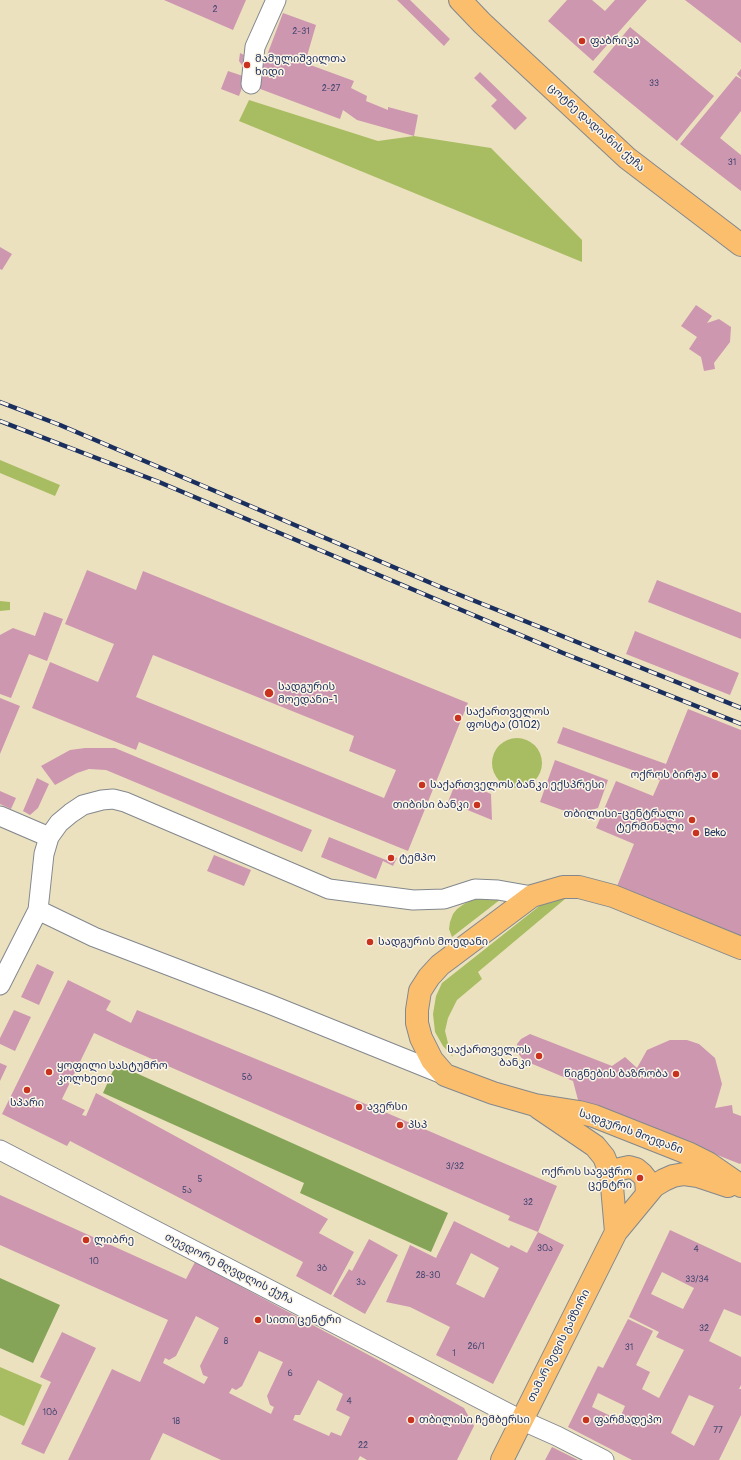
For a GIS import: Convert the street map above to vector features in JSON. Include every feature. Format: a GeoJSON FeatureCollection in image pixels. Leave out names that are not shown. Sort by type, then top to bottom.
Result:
{"type":"FeatureCollection","features":[{"type":"Feature","properties":{"kind":"main road","name":"ცოტნე დადიანის ქუჩა"},"geometry":{"type":"LineString","coordinates":[[460,0],[482,23],[627,158],[741,245]]}},
{"type":"Feature","properties":{"kind":"main road","name":"სადგურის მოედანი"},"geometry":{"type":"LineString","coordinates":[[741,948],[613,896],[579,887],[563,886],[532,896],[440,965],[429,977],[420,991],[417,1016],[421,1038],[432,1060],[445,1075],[493,1094],[535,1105],[594,1116],[690,1154],[741,1186]]}},
{"type":"Feature","properties":{"kind":"main road"},"geometry":{"type":"LineString","coordinates":[[535,1105],[595,1146],[604,1156],[611,1175],[616,1232]]}},
{"type":"Feature","properties":{"kind":"main road"},"geometry":{"type":"LineString","coordinates":[[611,1175],[620,1169],[629,1167],[636,1169],[646,1179],[647,1194]]}},
{"type":"Feature","properties":{"kind":"main road","name":"თამარ მეფის გამზირი"},"geometry":{"type":"LineString","coordinates":[[502,1460],[616,1232],[654,1186],[673,1176],[684,1174],[698,1176],[741,1190]]}},
{"type":"Feature","properties":{"kind":"street"},"geometry":{"type":"LineString","coordinates":[[251,84],[255,47],[276,0]]}},
{"type":"Feature","properties":{"kind":"street","name":"სადგურის მოედანი"},"geometry":{"type":"LineString","coordinates":[[445,1075],[269,1004],[94,937],[38,910],[44,854],[49,837],[59,823],[83,805],[113,799],[125,802],[155,814],[329,889],[413,900],[444,899],[475,890],[498,890],[532,896]]}},
{"type":"Feature","properties":{"kind":"street"},"geometry":{"type":"LineString","coordinates":[[0,816],[49,837]]}},
{"type":"Feature","properties":{"kind":"street"},"geometry":{"type":"LineString","coordinates":[[0,985],[38,910]]}},
{"type":"Feature","properties":{"kind":"street","name":"თევდორე მღვდლის ქუჩა"},"geometry":{"type":"LineString","coordinates":[[0,1150],[521,1420],[557,1436],[604,1460]]}},
{"type":"Feature","properties":{"kind":"green space"},"geometry":{"type":"Polygon","coordinates":[[[249,100],[378,141],[414,136],[491,148],[582,240],[582,262],[239,121],[249,100]]]}},
{"type":"Feature","properties":{"kind":"green space"},"geometry":{"type":"Polygon","coordinates":[[[0,460],[60,485],[55,496],[0,473],[0,460]]]}},
{"type":"Feature","properties":{"kind":"green space"},"geometry":{"type":"Polygon","coordinates":[[[0,601],[10,602],[10,610],[0,611],[0,601]]]}},
{"type":"Feature","properties":{"kind":"green space"},"geometry":{"type":"Polygon","coordinates":[[[512,738],[522,738],[535,745],[542,758],[542,768],[535,781],[522,788],[512,788],[503,784],[496,777],[492,768],[492,758],[496,749],[503,742],[512,738]]]}},
{"type":"Feature","properties":{"kind":"green space"},"geometry":{"type":"Polygon","coordinates":[[[562,892],[586,897],[565,899],[478,972],[482,979],[457,1000],[448,1018],[445,1031],[453,1057],[443,1046],[435,1032],[433,1014],[436,996],[442,983],[547,900],[562,892]]]}},
{"type":"Feature","properties":{"kind":"green space"},"geometry":{"type":"Polygon","coordinates":[[[474,899],[501,899],[452,937],[449,929],[450,922],[457,909],[474,899]]]}},
{"type":"Feature","properties":{"kind":"green space"},"geometry":{"type":"Polygon","coordinates":[[[116,1064],[448,1213],[431,1252],[300,1193],[304,1183],[103,1093],[116,1064]]]}},
{"type":"Feature","properties":{"kind":"green space"},"geometry":{"type":"Polygon","coordinates":[[[0,1278],[60,1305],[33,1363],[0,1348],[0,1278]]]}},
{"type":"Feature","properties":{"kind":"green space"},"geometry":{"type":"Polygon","coordinates":[[[0,1367],[42,1385],[24,1426],[0,1415],[0,1367]]]}},
{"type":"Feature","properties":{"kind":"building"},"geometry":{"type":"Polygon","coordinates":[[[164,0],[246,0],[233,30],[164,0]]]}},
{"type":"Feature","properties":{"kind":"building"},"geometry":{"type":"Polygon","coordinates":[[[397,0],[410,0],[450,39],[444,46],[397,0]]]}},
{"type":"Feature","properties":{"kind":"building"},"geometry":{"type":"Polygon","coordinates":[[[567,0],[592,0],[605,11],[615,0],[647,0],[593,61],[548,21],[567,0]]]}},
{"type":"Feature","properties":{"kind":"building"},"geometry":{"type":"Polygon","coordinates":[[[685,0],[741,0],[741,43],[685,0]]]}},
{"type":"Feature","properties":{"kind":"building"},"geometry":{"type":"Polygon","coordinates":[[[283,13],[316,25],[305,63],[354,81],[351,88],[367,96],[366,101],[388,110],[388,107],[418,115],[414,136],[357,120],[343,110],[340,119],[255,87],[283,13]]]}},
{"type":"Feature","properties":{"kind":"building"},"geometry":{"type":"Polygon","coordinates":[[[630,27],[714,96],[677,141],[593,72],[630,27]]]}},
{"type":"Feature","properties":{"kind":"building"},"geometry":{"type":"Polygon","coordinates":[[[240,53],[244,55],[244,68],[239,61],[240,53]]]}},
{"type":"Feature","properties":{"kind":"building"},"geometry":{"type":"Polygon","coordinates":[[[741,69],[741,78],[737,74],[741,69]]]}},
{"type":"Feature","properties":{"kind":"building"},"geometry":{"type":"Polygon","coordinates":[[[228,71],[246,77],[239,96],[221,89],[228,71]]]}},
{"type":"Feature","properties":{"kind":"building"},"geometry":{"type":"Polygon","coordinates":[[[480,72],[527,118],[515,130],[491,106],[497,100],[474,78],[480,72]]]}},
{"type":"Feature","properties":{"kind":"building"},"geometry":{"type":"Polygon","coordinates":[[[736,76],[741,79],[741,111],[720,138],[741,155],[741,191],[680,144],[736,76]]]}},
{"type":"Feature","properties":{"kind":"building"},"geometry":{"type":"Polygon","coordinates":[[[0,247],[12,254],[2,270],[0,269],[0,247]]]}},
{"type":"Feature","properties":{"kind":"building"},"geometry":{"type":"Polygon","coordinates":[[[696,305],[712,316],[707,323],[719,319],[731,327],[730,342],[714,363],[715,369],[704,371],[701,357],[689,349],[697,337],[681,326],[696,305]]]}},
{"type":"Feature","properties":{"kind":"building"},"geometry":{"type":"Polygon","coordinates":[[[87,570],[136,590],[143,571],[468,703],[408,851],[139,742],[136,750],[32,708],[50,662],[98,682],[114,644],[65,624],[87,570]],[[153,655],[136,697],[384,798],[396,770],[349,751],[354,736],[153,655]]]}},
{"type":"Feature","properties":{"kind":"building"},"geometry":{"type":"Polygon","coordinates":[[[657,580],[741,613],[741,639],[648,602],[657,580]]]}},
{"type":"Feature","properties":{"kind":"building"},"geometry":{"type":"Polygon","coordinates":[[[44,612],[63,619],[47,661],[29,654],[11,698],[0,694],[0,635],[13,628],[35,636],[44,612]]]}},
{"type":"Feature","properties":{"kind":"building"},"geometry":{"type":"Polygon","coordinates":[[[635,631],[739,673],[730,695],[626,654],[635,631]]]}},
{"type":"Feature","properties":{"kind":"building"},"geometry":{"type":"Polygon","coordinates":[[[0,698],[20,706],[0,754],[0,698]]]}},
{"type":"Feature","properties":{"kind":"building","name":"თბილისი-ცენტრალი ტერმინალი"},"geometry":{"type":"Polygon","coordinates":[[[688,709],[741,730],[741,959],[609,906],[634,844],[596,828],[616,781],[653,796],[660,780],[557,743],[563,727],[666,764],[688,709]]]}},
{"type":"Feature","properties":{"kind":"building"},"geometry":{"type":"Polygon","coordinates":[[[85,748],[115,748],[312,830],[302,852],[106,770],[89,769],[77,773],[55,785],[41,766],[70,750],[85,748]]]}},
{"type":"Feature","properties":{"kind":"building"},"geometry":{"type":"Polygon","coordinates":[[[555,760],[608,780],[598,808],[576,815],[540,802],[555,760]]]}},
{"type":"Feature","properties":{"kind":"building"},"geometry":{"type":"Polygon","coordinates":[[[37,778],[49,784],[38,808],[30,815],[23,811],[37,778]]]}},
{"type":"Feature","properties":{"kind":"building"},"geometry":{"type":"Polygon","coordinates":[[[457,779],[491,794],[492,820],[448,802],[457,779]]]}},
{"type":"Feature","properties":{"kind":"building"},"geometry":{"type":"Polygon","coordinates":[[[0,791],[16,798],[11,809],[0,804],[0,791]]]}},
{"type":"Feature","properties":{"kind":"building"},"geometry":{"type":"Polygon","coordinates":[[[329,837],[386,860],[389,855],[397,858],[393,866],[383,861],[376,879],[321,857],[329,837]]]}},
{"type":"Feature","properties":{"kind":"building"},"geometry":{"type":"Polygon","coordinates":[[[214,855],[251,870],[244,886],[207,871],[214,855]]]}},
{"type":"Feature","properties":{"kind":"building"},"geometry":{"type":"Polygon","coordinates":[[[37,964],[54,972],[39,1005],[21,997],[37,964]]]}},
{"type":"Feature","properties":{"kind":"building"},"geometry":{"type":"Polygon","coordinates":[[[68,980],[111,1001],[106,1010],[131,1023],[137,1010],[380,1110],[557,1186],[538,1232],[508,1220],[510,1216],[94,1033],[62,1099],[85,1110],[82,1115],[86,1116],[96,1093],[328,1219],[319,1233],[354,1252],[331,1295],[296,1276],[303,1262],[70,1141],[67,1146],[2,1114],[68,980]]]}},
{"type":"Feature","properties":{"kind":"building"},"geometry":{"type":"Polygon","coordinates":[[[14,1010],[31,1017],[15,1051],[0,1044],[0,1038],[14,1010]]]}},
{"type":"Feature","properties":{"kind":"building"},"geometry":{"type":"Polygon","coordinates":[[[530,1034],[612,1066],[625,1057],[637,1068],[647,1050],[670,1040],[687,1040],[699,1044],[715,1058],[722,1084],[715,1108],[732,1105],[733,1113],[741,1116],[741,1163],[740,1164],[578,1100],[573,1081],[523,1060],[518,1053],[517,1044],[521,1039],[530,1034]]]}},
{"type":"Feature","properties":{"kind":"building"},"geometry":{"type":"Polygon","coordinates":[[[0,1063],[7,1066],[0,1081],[0,1063]]]}},
{"type":"Feature","properties":{"kind":"building"},"geometry":{"type":"Polygon","coordinates":[[[0,1195],[186,1279],[195,1262],[380,1361],[464,1408],[474,1426],[457,1460],[367,1460],[360,1456],[358,1460],[221,1460],[163,1433],[150,1460],[68,1460],[112,1369],[140,1382],[168,1320],[0,1245],[0,1195]],[[196,1316],[176,1356],[169,1360],[165,1358],[163,1363],[204,1384],[208,1377],[203,1375],[200,1366],[219,1328],[196,1316]],[[259,1351],[242,1386],[236,1390],[232,1388],[229,1393],[271,1414],[274,1407],[270,1405],[267,1396],[283,1362],[259,1351]],[[318,1380],[300,1415],[295,1415],[293,1420],[329,1436],[331,1432],[341,1436],[350,1417],[336,1410],[343,1394],[318,1380]]]}},
{"type":"Feature","properties":{"kind":"building"},"geometry":{"type":"Polygon","coordinates":[[[454,1221],[509,1248],[511,1245],[527,1253],[538,1232],[564,1245],[493,1384],[436,1355],[450,1327],[410,1307],[386,1302],[410,1245],[436,1258],[454,1221]],[[471,1253],[456,1284],[484,1298],[499,1268],[471,1253]]]}},
{"type":"Feature","properties":{"kind":"building"},"geometry":{"type":"Polygon","coordinates":[[[670,1230],[741,1263],[741,1316],[724,1309],[709,1341],[741,1357],[741,1385],[739,1389],[741,1389],[741,1415],[719,1460],[632,1460],[568,1427],[598,1366],[603,1368],[628,1319],[653,1331],[636,1365],[650,1372],[642,1389],[659,1398],[684,1350],[656,1337],[659,1332],[629,1317],[670,1230]],[[662,1272],[651,1294],[683,1309],[694,1288],[662,1272]],[[598,1393],[592,1407],[619,1420],[625,1406],[598,1393]],[[689,1395],[671,1433],[694,1446],[714,1406],[689,1395]]]}},
{"type":"Feature","properties":{"kind":"building"},"geometry":{"type":"Polygon","coordinates":[[[369,1239],[398,1255],[365,1314],[333,1296],[349,1269],[352,1271],[369,1239]]]}},
{"type":"Feature","properties":{"kind":"building"},"geometry":{"type":"Polygon","coordinates":[[[62,1332],[96,1348],[44,1454],[21,1444],[51,1382],[40,1377],[62,1332]]]}},
{"type":"Feature","properties":{"kind":"building"},"geometry":{"type":"Polygon","coordinates":[[[552,1447],[578,1460],[545,1460],[552,1447]]]}},
{"type":"Feature","properties":{"kind":"railway"},"geometry":{"type":"LineString","coordinates":[[0,402],[60,425],[445,589],[741,708]]}},
{"type":"Feature","properties":{"kind":"railway"},"geometry":{"type":"LineString","coordinates":[[0,421],[159,482],[563,653],[741,724]]}},
{"type":"Feature","properties":{"kind":"place","name":"ფაბრიკა"},"geometry":{"type":"Point","coordinates":[582,41]}},
{"type":"Feature","properties":{"kind":"place","name":"მამულიშვილთა ხიდი"},"geometry":{"type":"Point","coordinates":[247,65]}},
{"type":"Feature","properties":{"kind":"place","name":"სადგურის მოედანი-1"},"geometry":{"type":"Point","coordinates":[269,693]}},
{"type":"Feature","properties":{"kind":"place","name":"საქართველოს ფოსტა (0102)"},"geometry":{"type":"Point","coordinates":[458,718]}},
{"type":"Feature","properties":{"kind":"place","name":"ოქროს ბირჟა"},"geometry":{"type":"Point","coordinates":[715,775]}},
{"type":"Feature","properties":{"kind":"place","name":"საქართველოს ბანკი ექსპრესი"},"geometry":{"type":"Point","coordinates":[422,785]}},
{"type":"Feature","properties":{"kind":"place","name":"თიბისი ბანკი"},"geometry":{"type":"Point","coordinates":[477,805]}},
{"type":"Feature","properties":{"kind":"place","name":"თბილისი-ცენტრალი ტერმინალი"},"geometry":{"type":"Point","coordinates":[692,820]}},
{"type":"Feature","properties":{"kind":"place","name":"Beko"},"geometry":{"type":"Point","coordinates":[696,833]}},
{"type":"Feature","properties":{"kind":"place","name":"ტემპო"},"geometry":{"type":"Point","coordinates":[391,858]}},
{"type":"Feature","properties":{"kind":"place","name":"სადგურის მოედანი"},"geometry":{"type":"Point","coordinates":[370,942]}},
{"type":"Feature","properties":{"kind":"place","name":"საქართველოს ბანკი"},"geometry":{"type":"Point","coordinates":[539,1056]}},
{"type":"Feature","properties":{"kind":"place","name":"ყოფილი სასტუმრო კოლხეთი"},"geometry":{"type":"Point","coordinates":[49,1072]}},
{"type":"Feature","properties":{"kind":"place","name":"წიგნების ბაზრობა"},"geometry":{"type":"Point","coordinates":[676,1074]}},
{"type":"Feature","properties":{"kind":"place","name":"სპარი"},"geometry":{"type":"Point","coordinates":[27,1090]}},
{"type":"Feature","properties":{"kind":"place","name":"ავერსი"},"geometry":{"type":"Point","coordinates":[359,1107]}},
{"type":"Feature","properties":{"kind":"place","name":"პსპ"},"geometry":{"type":"Point","coordinates":[400,1125]}},
{"type":"Feature","properties":{"kind":"place","name":"ოქროს სავაჭრო ცენტრი"},"geometry":{"type":"Point","coordinates":[640,1178]}},
{"type":"Feature","properties":{"kind":"place","name":"ლიბრე"},"geometry":{"type":"Point","coordinates":[86,1240]}},
{"type":"Feature","properties":{"kind":"place","name":"სითი ცენტრი"},"geometry":{"type":"Point","coordinates":[258,1320]}},
{"type":"Feature","properties":{"kind":"place","name":"თბილისი ჩემბერსი"},"geometry":{"type":"Point","coordinates":[411,1420]}},
{"type":"Feature","properties":{"kind":"place","name":"ფარმადეპო"},"geometry":{"type":"Point","coordinates":[586,1420]}}]}
